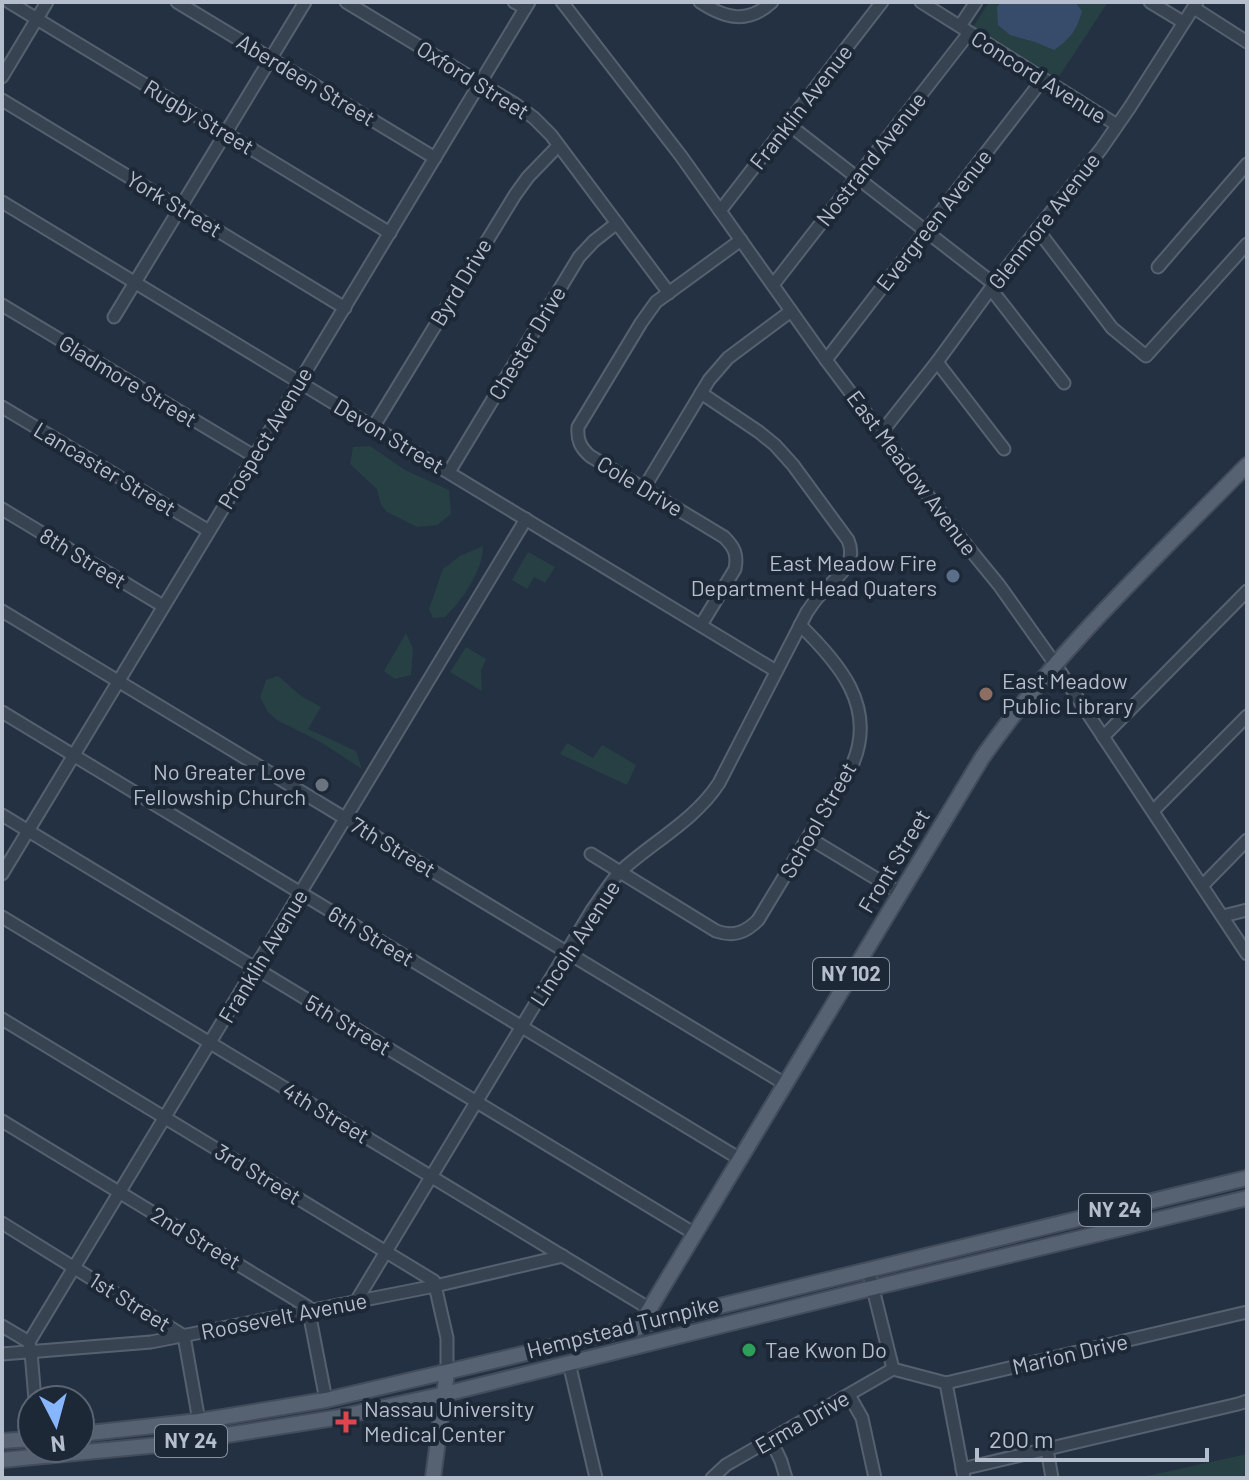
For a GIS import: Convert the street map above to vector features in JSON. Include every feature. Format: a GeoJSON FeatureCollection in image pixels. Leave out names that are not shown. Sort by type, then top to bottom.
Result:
{"type":"FeatureCollection","features":[{"type":"Feature","properties":{"kind":"main road","name":"Front Street"},"geometry":{"type":"LineString","coordinates":[[626,1349],[900,893],[1011,715],[1055,664],[1247,465]]}},
{"type":"Feature","properties":{"kind":"main road","name":"Hempstead Turnpike"},"geometry":{"type":"LineString","coordinates":[[96,1432],[199,1421],[326,1400],[1247,1178]]}},
{"type":"Feature","properties":{"kind":"main road","name":"Hempstead Turnpike"},"geometry":{"type":"LineString","coordinates":[[2,1460],[169,1444],[334,1418],[445,1394],[1247,1198]]}},
{"type":"Feature","properties":{"kind":"main road"},"geometry":{"type":"LineString","coordinates":[[433,1478],[447,1372]]}},
{"type":"Feature","properties":{"kind":"street","name":"Rugby Street"},"geometry":{"type":"LineString","coordinates":[[9,2],[390,233]]}},
{"type":"Feature","properties":{"kind":"street"},"geometry":{"type":"LineString","coordinates":[[2,77],[47,2]]}},
{"type":"Feature","properties":{"kind":"street","name":"Aberdeen Street"},"geometry":{"type":"LineString","coordinates":[[177,2],[435,158]]}},
{"type":"Feature","properties":{"kind":"street"},"geometry":{"type":"LineString","coordinates":[[114,317],[305,2]]}},
{"type":"Feature","properties":{"kind":"street","name":"Oxford Street"},"geometry":{"type":"LineString","coordinates":[[346,2],[534,118],[551,135],[669,293]]}},
{"type":"Feature","properties":{"kind":"street","name":"East Meadow Avenue"},"geometry":{"type":"LineString","coordinates":[[562,2],[681,156],[826,360],[999,585],[1055,664],[1247,954]]}},
{"type":"Feature","properties":{"kind":"street"},"geometry":{"type":"LineString","coordinates":[[700,2],[725,15],[739,17],[750,16],[772,2]]}},
{"type":"Feature","properties":{"kind":"street","name":"Franklin Avenue"},"geometry":{"type":"LineString","coordinates":[[720,211],[882,2]]}},
{"type":"Feature","properties":{"kind":"street","name":"Concord Avenue"},"geometry":{"type":"LineString","coordinates":[[921,2],[1117,125]]}},
{"type":"Feature","properties":{"kind":"street","name":"Nostrand Avenue"},"geometry":{"type":"LineString","coordinates":[[773,285],[857,178],[964,29],[976,2]]}},
{"type":"Feature","properties":{"kind":"street"},"geometry":{"type":"LineString","coordinates":[[1150,2],[1183,22]]}},
{"type":"Feature","properties":{"kind":"street","name":"Prospect Avenue"},"geometry":{"type":"LineString","coordinates":[[2,874],[480,83],[523,4]]}},
{"type":"Feature","properties":{"kind":"street"},"geometry":{"type":"LineString","coordinates":[[1195,5],[1247,42]]}},
{"type":"Feature","properties":{"kind":"street","name":"Glenmore Avenue"},"geometry":{"type":"LineString","coordinates":[[881,433],[1117,125],[1195,5]]}},
{"type":"Feature","properties":{"kind":"street","name":"Evergreen Avenue"},"geometry":{"type":"LineString","coordinates":[[826,360],[1043,79]]}},
{"type":"Feature","properties":{"kind":"street","name":"York Street"},"geometry":{"type":"LineString","coordinates":[[2,100],[345,308]]}},
{"type":"Feature","properties":{"kind":"street"},"geometry":{"type":"LineString","coordinates":[[788,124],[992,286],[1064,383]]}},
{"type":"Feature","properties":{"kind":"street","name":"Byrd Drive"},"geometry":{"type":"LineString","coordinates":[[374,426],[515,195],[558,146]]}},
{"type":"Feature","properties":{"kind":"street"},"geometry":{"type":"LineString","coordinates":[[1158,267],[1247,164]]}},
{"type":"Feature","properties":{"kind":"street","name":"Devon Street"},"geometry":{"type":"LineString","coordinates":[[2,202],[776,671]]}},
{"type":"Feature","properties":{"kind":"street","name":"Chester Drive"},"geometry":{"type":"LineString","coordinates":[[449,472],[579,257],[617,223]]}},
{"type":"Feature","properties":{"kind":"street"},"geometry":{"type":"LineString","coordinates":[[1037,229],[1112,328],[1146,356],[1247,244]]}},
{"type":"Feature","properties":{"kind":"street","name":"Cole Drive"},"geometry":{"type":"LineString","coordinates":[[701,625],[735,569],[735,549],[724,537],[585,452],[577,438],[578,427],[656,302],[741,240]]}},
{"type":"Feature","properties":{"kind":"street","name":"Gladmore Street"},"geometry":{"type":"LineString","coordinates":[[2,305],[254,456]]}},
{"type":"Feature","properties":{"kind":"street"},"geometry":{"type":"LineString","coordinates":[[644,488],[709,380],[728,358],[791,311]]}},
{"type":"Feature","properties":{"kind":"street"},"geometry":{"type":"LineString","coordinates":[[937,362],[1004,449]]}},
{"type":"Feature","properties":{"kind":"street","name":"Lincoln Avenue"},"geometry":{"type":"LineString","coordinates":[[355,1303],[592,910],[620,872],[710,797],[800,625],[819,596],[846,570],[851,559],[848,540],[775,445],[701,393]]}},
{"type":"Feature","properties":{"kind":"street","name":"Lancaster Street"},"geometry":{"type":"LineString","coordinates":[[2,407],[209,531]]}},
{"type":"Feature","properties":{"kind":"street","name":"8th Street"},"geometry":{"type":"LineString","coordinates":[[2,509],[163,606]]}},
{"type":"Feature","properties":{"kind":"street","name":"Franklin Avenue"},"geometry":{"type":"LineString","coordinates":[[30,1347],[74,1266],[526,519]]}},
{"type":"Feature","properties":{"kind":"street"},"geometry":{"type":"LineString","coordinates":[[1103,737],[1247,591]]}},
{"type":"Feature","properties":{"kind":"street","name":"7th Street"},"geometry":{"type":"LineString","coordinates":[[2,611],[785,1084]]}},
{"type":"Feature","properties":{"kind":"street","name":"School Street"},"geometry":{"type":"LineString","coordinates":[[620,872],[716,931],[726,934],[738,934],[750,929],[767,907],[856,757],[859,741],[860,721],[849,683],[822,647],[800,625]]}},
{"type":"Feature","properties":{"kind":"street","name":"6th Street"},"geometry":{"type":"LineString","coordinates":[[2,712],[740,1159]]}},
{"type":"Feature","properties":{"kind":"street"},"geometry":{"type":"LineString","coordinates":[[1153,811],[1247,716]]}},
{"type":"Feature","properties":{"kind":"street","name":"5th Street"},"geometry":{"type":"LineString","coordinates":[[2,815],[695,1234]]}},
{"type":"Feature","properties":{"kind":"street"},"geometry":{"type":"LineString","coordinates":[[809,838],[900,893]]}},
{"type":"Feature","properties":{"kind":"street"},"geometry":{"type":"LineString","coordinates":[[1203,885],[1247,840]]}},
{"type":"Feature","properties":{"kind":"street"},"geometry":{"type":"LineString","coordinates":[[591,854],[620,872]]}},
{"type":"Feature","properties":{"kind":"street"},"geometry":{"type":"LineString","coordinates":[[1223,916],[1247,910]]}},
{"type":"Feature","properties":{"kind":"street","name":"4th Street"},"geometry":{"type":"LineString","coordinates":[[2,917],[650,1309]]}},
{"type":"Feature","properties":{"kind":"street","name":"3rd Street"},"geometry":{"type":"LineString","coordinates":[[2,1019],[386,1251],[434,1281],[435,1286]]}},
{"type":"Feature","properties":{"kind":"street","name":"2nd Street"},"geometry":{"type":"LineString","coordinates":[[2,1121],[308,1307],[309,1312]]}},
{"type":"Feature","properties":{"kind":"street","name":"1st Street"},"geometry":{"type":"LineString","coordinates":[[2,1223],[184,1336],[199,1421]]}},
{"type":"Feature","properties":{"kind":"street","name":"Roosevelt Avenue"},"geometry":{"type":"LineString","coordinates":[[2,1354],[30,1347],[151,1342],[355,1303],[563,1256]]}},
{"type":"Feature","properties":{"kind":"street"},"geometry":{"type":"LineString","coordinates":[[868,1269],[893,1369]]}},
{"type":"Feature","properties":{"kind":"street"},"geometry":{"type":"LineString","coordinates":[[435,1286],[447,1338],[447,1372]]}},
{"type":"Feature","properties":{"kind":"street"},"geometry":{"type":"LineString","coordinates":[[309,1312],[326,1400]]}},
{"type":"Feature","properties":{"kind":"street","name":"Marion Drive"},"geometry":{"type":"LineString","coordinates":[[893,1369],[946,1383],[1247,1312]]}},
{"type":"Feature","properties":{"kind":"street"},"geometry":{"type":"LineString","coordinates":[[2,1326],[30,1347],[33,1384]]}},
{"type":"Feature","properties":{"kind":"street"},"geometry":{"type":"LineString","coordinates":[[569,1363],[596,1478]]}},
{"type":"Feature","properties":{"kind":"street","name":"Erma Drive"},"geometry":{"type":"LineString","coordinates":[[712,1478],[726,1465],[893,1369]]}},
{"type":"Feature","properties":{"kind":"street"},"geometry":{"type":"LineString","coordinates":[[946,1383],[963,1473],[1047,1449],[1247,1401]]}},
{"type":"Feature","properties":{"kind":"street"},"geometry":{"type":"LineString","coordinates":[[849,1395],[862,1418],[875,1478]]}},
{"type":"Feature","properties":{"kind":"street"},"geometry":{"type":"LineString","coordinates":[[771,1440],[786,1478]]}},
{"type":"Feature","properties":{"kind":"street"},"geometry":{"type":"LineString","coordinates":[[1047,1449],[1052,1478]]}},
{"type":"Feature","properties":{"kind":"green space"},"geometry":{"type":"Polygon","coordinates":[[[989,2],[1108,2],[1056,81],[973,27],[989,2]]]}},
{"type":"Feature","properties":{"kind":"green space"},"geometry":{"type":"Polygon","coordinates":[[[370,446],[405,470],[449,490],[451,514],[437,525],[417,527],[387,512],[381,505],[377,489],[350,464],[353,447],[370,446]]]}},
{"type":"Feature","properties":{"kind":"green space"},"geometry":{"type":"Polygon","coordinates":[[[483,546],[479,565],[464,594],[445,617],[433,618],[429,609],[443,569],[460,556],[483,546]]]}},
{"type":"Feature","properties":{"kind":"green space"},"geometry":{"type":"Polygon","coordinates":[[[528,552],[555,567],[545,583],[534,577],[527,589],[512,580],[528,552]]]}},
{"type":"Feature","properties":{"kind":"green space"},"geometry":{"type":"Polygon","coordinates":[[[406,633],[413,649],[411,675],[395,679],[384,671],[406,633]]]}},
{"type":"Feature","properties":{"kind":"green space"},"geometry":{"type":"Polygon","coordinates":[[[466,647],[486,659],[481,671],[482,691],[450,672],[466,647]]]}},
{"type":"Feature","properties":{"kind":"green space"},"geometry":{"type":"Polygon","coordinates":[[[278,676],[301,696],[321,707],[308,729],[356,751],[362,769],[268,712],[260,697],[266,680],[278,676]]]}},
{"type":"Feature","properties":{"kind":"green space"},"geometry":{"type":"Polygon","coordinates":[[[567,743],[593,758],[602,745],[636,765],[627,785],[560,754],[567,743]]]}},
{"type":"Feature","properties":{"kind":"green space"},"geometry":{"type":"Polygon","coordinates":[[[1247,1454],[1247,1478],[1138,1478],[1247,1454]]]}},
{"type":"Feature","properties":{"kind":"water"},"geometry":{"type":"Polygon","coordinates":[[[1001,2],[1075,2],[1082,11],[1072,34],[1054,50],[1010,35],[998,25],[997,7],[1001,2]]]}},
{"type":"Feature","properties":{"kind":"place","name":"East Meadow Fire Department Head Quaters"},"geometry":{"type":"Point","coordinates":[953,576]}},
{"type":"Feature","properties":{"kind":"place","name":"East Meadow Public Library"},"geometry":{"type":"Point","coordinates":[986,694]}},
{"type":"Feature","properties":{"kind":"place","name":"No Greater Love Fellowship Church"},"geometry":{"type":"Point","coordinates":[322,785]}},
{"type":"Feature","properties":{"kind":"place","name":"Tae Kwon Do"},"geometry":{"type":"Point","coordinates":[749,1350]}},
{"type":"Feature","properties":{"kind":"place","name":"Nassau University Medical Center"},"geometry":{"type":"Point","coordinates":[346,1422]}}]}
